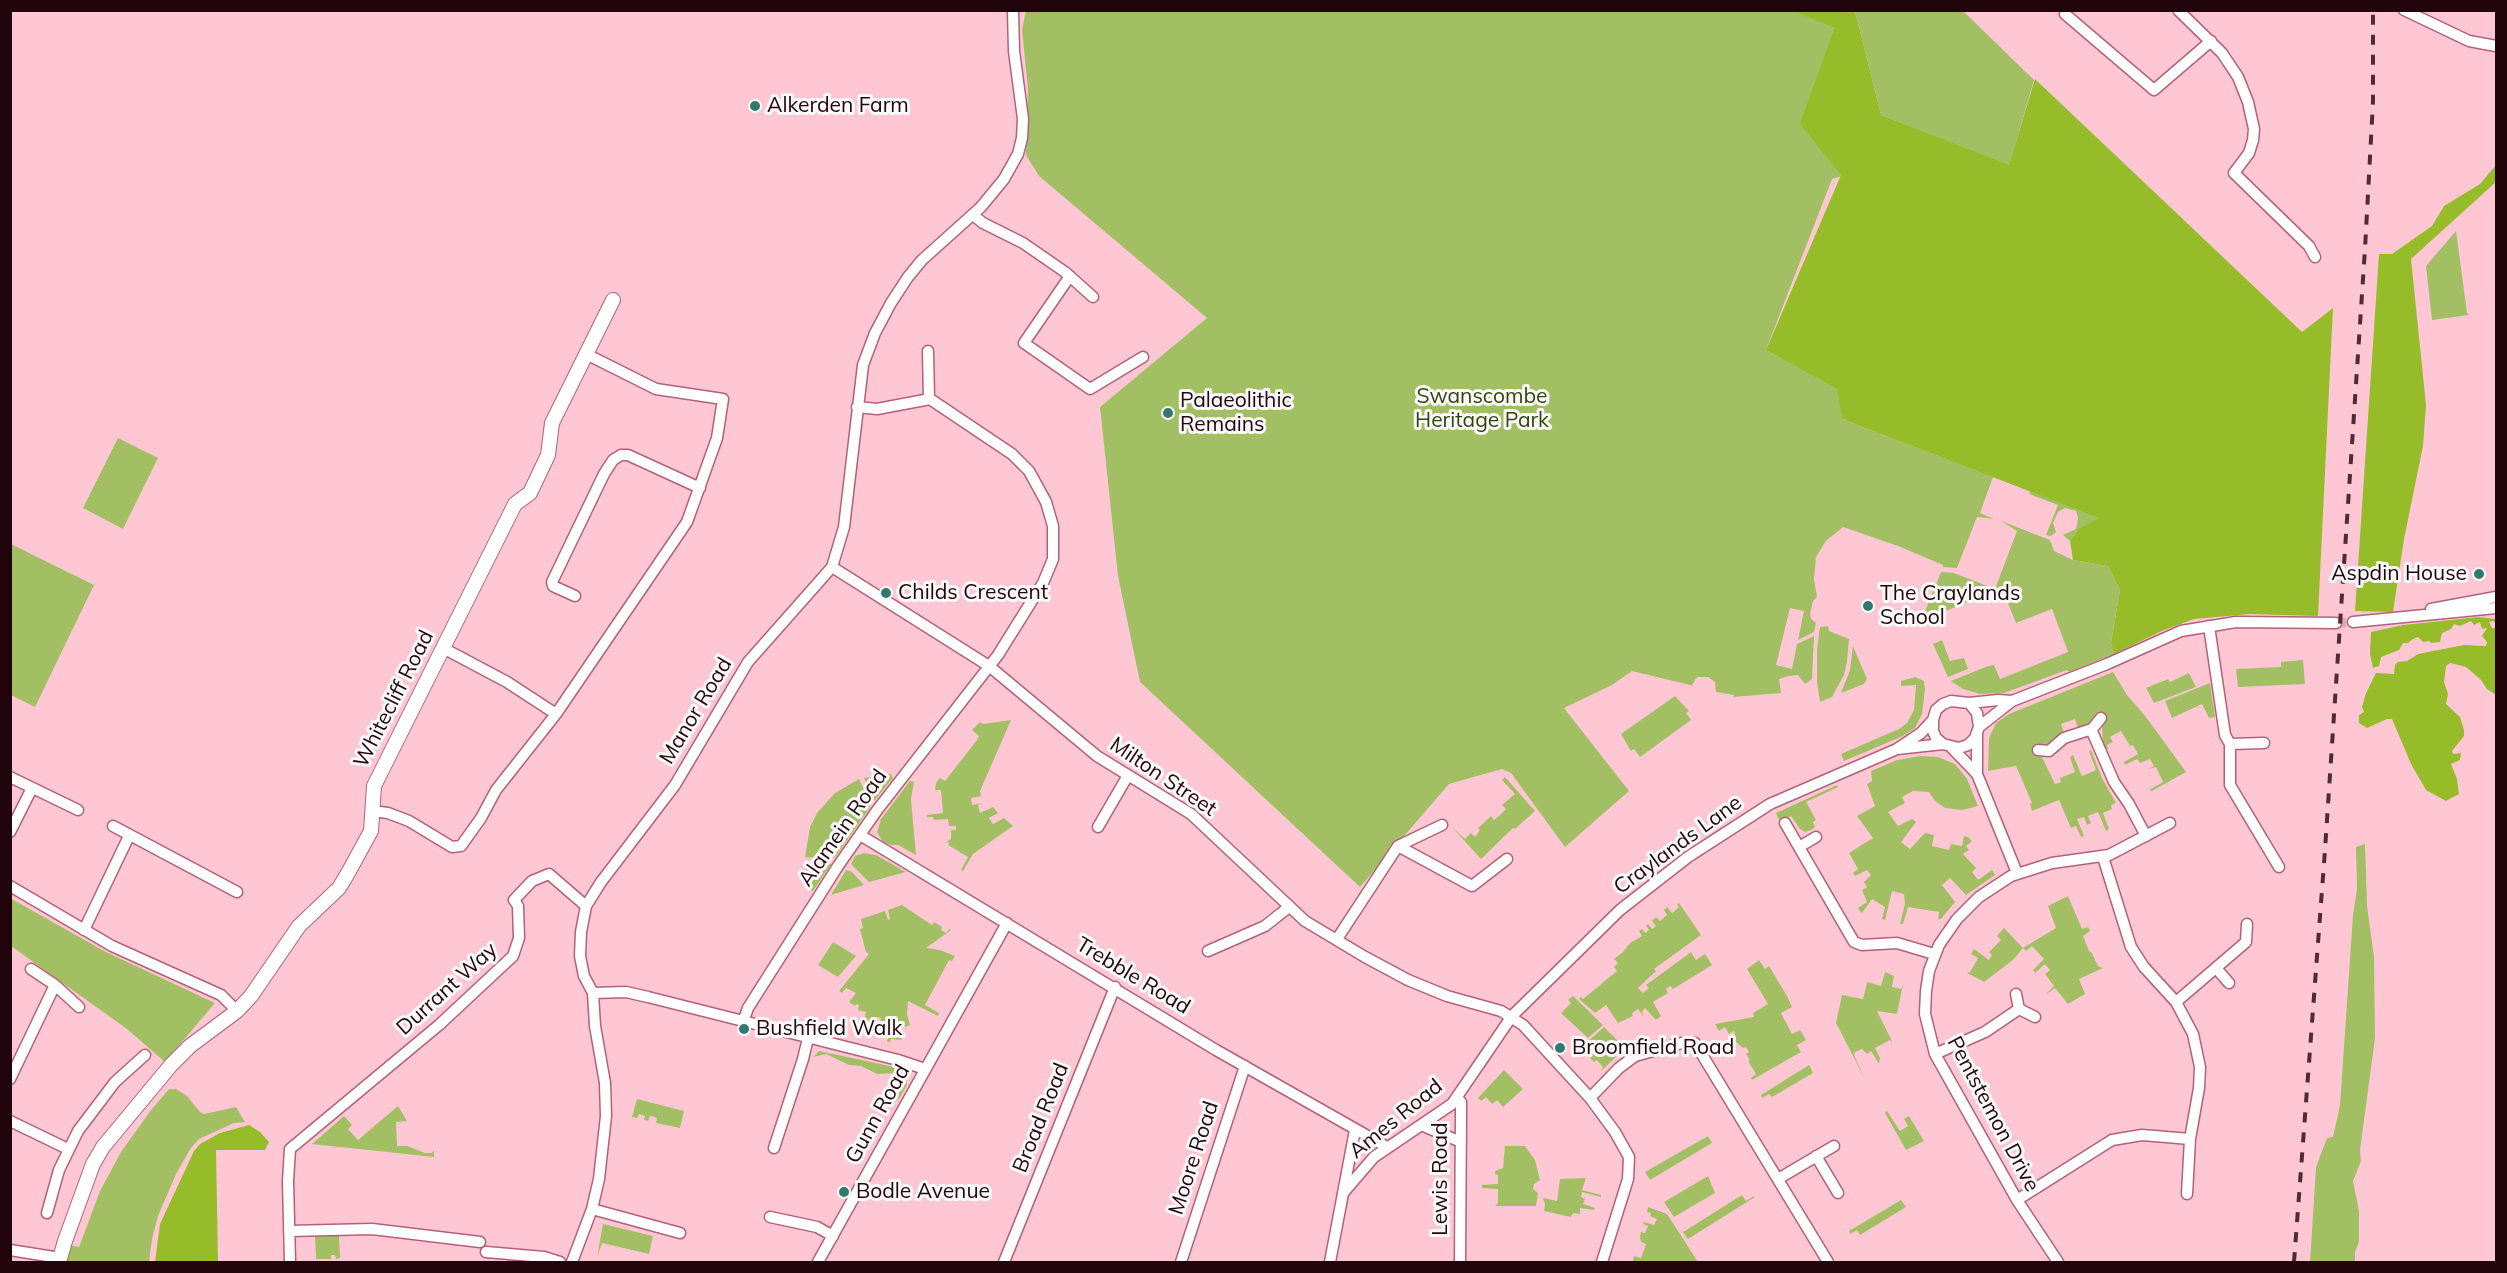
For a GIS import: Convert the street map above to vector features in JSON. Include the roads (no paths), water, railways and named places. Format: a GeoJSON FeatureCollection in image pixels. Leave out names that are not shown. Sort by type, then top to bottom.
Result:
{"type":"FeatureCollection","features":[{"type":"Feature","properties":{"kind":"street","name":"Manor Road"},"geometry":{"type":"LineString","coordinates":[[572,1263],[592,1209],[600,1172],[607,1108],[603,1064],[595,1026],[593,993],[584,976],[580,956],[581,932],[586,906],[675,785],[748,662],[832,567],[844,530],[857,407],[862,369],[867,352],[899,289],[922,260],[973,215],[1009,171],[1018,154],[1022,138],[1022,104],[1014,51],[1013,10]]}},
{"type":"Feature","properties":{"kind":"street"},"geometry":{"type":"LineString","coordinates":[[2178,10],[2211,41],[2227,59],[2238,77],[2252,119],[2254,134],[2250,150],[2234,173],[2309,246],[2314,257]]}},
{"type":"Feature","properties":{"kind":"street"},"geometry":{"type":"LineString","coordinates":[[2405,11],[2469,41],[2496,46]]}},
{"type":"Feature","properties":{"kind":"street"},"geometry":{"type":"LineString","coordinates":[[2065,14],[2154,90],[2211,41]]}},
{"type":"Feature","properties":{"kind":"street"},"geometry":{"type":"LineString","coordinates":[[973,215],[985,224],[1023,243],[1070,276],[1092,297]]}},
{"type":"Feature","properties":{"kind":"street"},"geometry":{"type":"LineString","coordinates":[[1070,276],[1024,343],[1089,389],[1143,357]]}},
{"type":"Feature","properties":{"kind":"street","name":"Whitecliff Road"},"geometry":{"type":"LineString","coordinates":[[60,1260],[93,1164],[103,1147],[171,1065],[190,1046],[237,1011],[251,996],[299,926],[341,885],[371,831],[374,786],[515,504],[530,494],[548,455],[552,423],[613,300]]}},
{"type":"Feature","properties":{"kind":"street"},"geometry":{"type":"LineString","coordinates":[[928,351],[929,399]]}},
{"type":"Feature","properties":{"kind":"street"},"geometry":{"type":"LineString","coordinates":[[372,811],[399,817],[426,830],[452,848],[459,847],[478,823],[496,790],[556,714],[682,532],[717,438],[723,399],[656,389],[586,354]]}},
{"type":"Feature","properties":{"kind":"street"},"geometry":{"type":"LineString","coordinates":[[857,407],[879,409],[929,399],[1018,459],[1040,488],[1050,515],[1054,548],[1050,570],[1010,637],[989,666]]}},
{"type":"Feature","properties":{"kind":"street"},"geometry":{"type":"LineString","coordinates":[[575,596],[553,586],[552,582],[613,460],[621,455],[628,456],[700,488]]}},
{"type":"Feature","properties":{"kind":"street","name":"Milton Street"},"geometry":{"type":"LineString","coordinates":[[832,567],[989,666],[1047,713],[1085,748],[1199,821],[1305,921],[1365,957],[1433,991],[1512,1016]]}},
{"type":"Feature","properties":{"kind":"street"},"geometry":{"type":"LineString","coordinates":[[2411,615],[2429,609],[2496,597]]}},
{"type":"Feature","properties":{"kind":"street"},"geometry":{"type":"LineString","coordinates":[[2353,622],[2496,608]]}},
{"type":"Feature","properties":{"kind":"street","name":"Craylands Lane"},"geometry":{"type":"LineString","coordinates":[[1897,749],[1947,746],[1959,748],[1968,745],[1978,730],[2012,701],[2115,661],[2169,635],[2236,622],[2336,623]]}},
{"type":"Feature","properties":{"kind":"street"},"geometry":{"type":"LineString","coordinates":[[2209,626],[2225,735],[2230,744],[2230,785],[2279,867]]}},
{"type":"Feature","properties":{"kind":"street"},"geometry":{"type":"LineString","coordinates":[[443,648],[515,687],[556,714]]}},
{"type":"Feature","properties":{"kind":"street","name":"Alamein Road"},"geometry":{"type":"LineString","coordinates":[[743,1022],[748,1008],[838,866],[878,809],[989,666]]}},
{"type":"Feature","properties":{"kind":"street","name":"Craylands Lane"},"geometry":{"type":"LineString","coordinates":[[1512,1016],[1620,910],[1688,856],[1770,804],[1897,749],[1921,732],[1933,720],[1936,710],[1943,704],[1956,700],[1969,703],[2012,701]]}},
{"type":"Feature","properties":{"kind":"street"},"geometry":{"type":"LineString","coordinates":[[1969,703],[1977,713],[1977,774],[2017,873]]}},
{"type":"Feature","properties":{"kind":"street"},"geometry":{"type":"LineString","coordinates":[[2038,750],[2048,751],[2064,738],[2091,729],[2101,718]]}},
{"type":"Feature","properties":{"kind":"street"},"geometry":{"type":"LineString","coordinates":[[1933,720],[1934,734],[1977,774]]}},
{"type":"Feature","properties":{"kind":"street"},"geometry":{"type":"LineString","coordinates":[[2091,729],[2114,782],[2146,836]]}},
{"type":"Feature","properties":{"kind":"street"},"geometry":{"type":"LineString","coordinates":[[2230,744],[2264,742]]}},
{"type":"Feature","properties":{"kind":"street"},"geometry":{"type":"LineString","coordinates":[[10,777],[78,810]]}},
{"type":"Feature","properties":{"kind":"street"},"geometry":{"type":"LineString","coordinates":[[1098,826],[1127,777]]}},
{"type":"Feature","properties":{"kind":"street"},"geometry":{"type":"LineString","coordinates":[[10,832],[32,788]]}},
{"type":"Feature","properties":{"kind":"street"},"geometry":{"type":"LineString","coordinates":[[1785,823],[1854,942],[1864,945],[1901,944],[1934,954]]}},
{"type":"Feature","properties":{"kind":"street","name":"Pentstemon Drive"},"geometry":{"type":"LineString","coordinates":[[2058,1263],[2017,1200],[1935,1054],[1927,1024],[1926,984],[1934,954],[1949,928],[1964,911],[1989,890],[2017,873],[2052,863],[2103,857],[2170,823]]}},
{"type":"Feature","properties":{"kind":"street"},"geometry":{"type":"LineString","coordinates":[[1337,939],[1398,846],[1442,825]]}},
{"type":"Feature","properties":{"kind":"street"},"geometry":{"type":"LineString","coordinates":[[113,826],[237,892]]}},
{"type":"Feature","properties":{"kind":"street"},"geometry":{"type":"LineString","coordinates":[[84,930],[129,836]]}},
{"type":"Feature","properties":{"kind":"street","name":"Trebble Road"},"geometry":{"type":"LineString","coordinates":[[860,836],[1387,1148]]}},
{"type":"Feature","properties":{"kind":"street"},"geometry":{"type":"LineString","coordinates":[[1799,847],[1816,837]]}},
{"type":"Feature","properties":{"kind":"street"},"geometry":{"type":"LineString","coordinates":[[1398,846],[1472,886],[1508,859]]}},
{"type":"Feature","properties":{"kind":"street"},"geometry":{"type":"LineString","coordinates":[[2103,857],[2132,949],[2144,968],[2176,1002],[2191,1028],[2199,1061],[2199,1088],[2190,1139],[2187,1194]]}},
{"type":"Feature","properties":{"kind":"street","name":"Durrant Way"},"geometry":{"type":"LineString","coordinates":[[289,1231],[290,1149],[439,1024],[510,959],[519,939],[518,906],[514,900],[532,881],[549,874],[586,906]]}},
{"type":"Feature","properties":{"kind":"street"},"geometry":{"type":"LineString","coordinates":[[10,886],[112,946],[221,995],[237,1011]]}},
{"type":"Feature","properties":{"kind":"street"},"geometry":{"type":"LineString","coordinates":[[1208,951],[1265,926],[1289,907]]}},
{"type":"Feature","properties":{"kind":"street","name":"Gunn Road"},"geometry":{"type":"LineString","coordinates":[[819,1263],[1007,923]]}},
{"type":"Feature","properties":{"kind":"street"},"geometry":{"type":"LineString","coordinates":[[2176,1002],[2246,942],[2247,924]]}},
{"type":"Feature","properties":{"kind":"street"},"geometry":{"type":"LineString","coordinates":[[2216,968],[2229,983]]}},
{"type":"Feature","properties":{"kind":"street"},"geometry":{"type":"LineString","coordinates":[[31,969],[55,985],[79,1007]]}},
{"type":"Feature","properties":{"kind":"street"},"geometry":{"type":"LineString","coordinates":[[10,1079],[55,985]]}},
{"type":"Feature","properties":{"kind":"street","name":"Broad Road"},"geometry":{"type":"LineString","coordinates":[[1004,1263],[1114,987]]}},
{"type":"Feature","properties":{"kind":"street"},"geometry":{"type":"LineString","coordinates":[[593,993],[626,992],[898,1060],[925,1069]]}},
{"type":"Feature","properties":{"kind":"street"},"geometry":{"type":"LineString","coordinates":[[2016,994],[2019,1010]]}},
{"type":"Feature","properties":{"kind":"street"},"geometry":{"type":"LineString","coordinates":[[1935,1054],[1985,1032],[2019,1010]]}},
{"type":"Feature","properties":{"kind":"street"},"geometry":{"type":"LineString","coordinates":[[2019,1010],[2035,1017]]}},
{"type":"Feature","properties":{"kind":"street"},"geometry":{"type":"LineString","coordinates":[[1512,1016],[1533,1035],[1590,1098],[1623,1145],[1630,1165],[1602,1263]]}},
{"type":"Feature","properties":{"kind":"street","name":"Ames Road"},"geometry":{"type":"LineString","coordinates":[[1344,1192],[1366,1165],[1449,1106],[1512,1016]]}},
{"type":"Feature","properties":{"kind":"street"},"geometry":{"type":"LineString","coordinates":[[774,1148],[808,1038]]}},
{"type":"Feature","properties":{"kind":"street"},"geometry":{"type":"LineString","coordinates":[[1590,1098],[1619,1068],[1635,1056],[1694,1042],[1828,1263]]}},
{"type":"Feature","properties":{"kind":"street"},"geometry":{"type":"LineString","coordinates":[[47,1213],[52,1191],[68,1149],[89,1114],[101,1097],[145,1055]]}},
{"type":"Feature","properties":{"kind":"street","name":"Moore Road"},"geometry":{"type":"LineString","coordinates":[[1181,1263],[1245,1066]]}},
{"type":"Feature","properties":{"kind":"street","name":"Lewis Road"},"geometry":{"type":"LineString","coordinates":[[1457,1097],[1461,1102],[1460,1263]]}},
{"type":"Feature","properties":{"kind":"street"},"geometry":{"type":"LineString","coordinates":[[10,1121],[68,1149]]}},
{"type":"Feature","properties":{"kind":"street"},"geometry":{"type":"LineString","coordinates":[[1421,1125],[1461,1142]]}},
{"type":"Feature","properties":{"kind":"street","name":"Ames Road"},"geometry":{"type":"LineString","coordinates":[[1330,1263],[1355,1130]]}},
{"type":"Feature","properties":{"kind":"street"},"geometry":{"type":"LineString","coordinates":[[2017,1200],[2112,1140],[2142,1135],[2190,1139]]}},
{"type":"Feature","properties":{"kind":"street"},"geometry":{"type":"LineString","coordinates":[[1778,1179],[1834,1146]]}},
{"type":"Feature","properties":{"kind":"street"},"geometry":{"type":"LineString","coordinates":[[1816,1156],[1838,1192]]}},
{"type":"Feature","properties":{"kind":"street"},"geometry":{"type":"LineString","coordinates":[[592,1209],[680,1233]]}},
{"type":"Feature","properties":{"kind":"street"},"geometry":{"type":"LineString","coordinates":[[770,1217],[816,1227],[833,1236]]}},
{"type":"Feature","properties":{"kind":"street"},"geometry":{"type":"LineString","coordinates":[[290,1263],[289,1231],[367,1229],[480,1242]]}},
{"type":"Feature","properties":{"kind":"street"},"geometry":{"type":"LineString","coordinates":[[10,1250],[60,1260]]}},
{"type":"Feature","properties":{"kind":"street"},"geometry":{"type":"LineString","coordinates":[[486,1252],[544,1257],[560,1263]]}},
{"type":"Feature","properties":{"kind":"tunnel"},"geometry":{"type":"LineString","coordinates":[[2336,623],[2353,622]]}},
{"type":"Feature","properties":{"kind":"railway"},"geometry":{"type":"LineString","coordinates":[[2294,1262],[2325,850],[2365,249],[2373,102],[2373,10]]}},
{"type":"Feature","properties":{"kind":"place","name":"Alkerden Farm"},"geometry":{"type":"Point","coordinates":[755,106]}},
{"type":"Feature","properties":{"kind":"place","name":"Palaeolithic Remains"},"geometry":{"type":"Point","coordinates":[1168,413]}},
{"type":"Feature","properties":{"kind":"place","name":"Aspdin House"},"geometry":{"type":"Point","coordinates":[2479,574]}},
{"type":"Feature","properties":{"kind":"place","name":"Childs Crescent"},"geometry":{"type":"Point","coordinates":[886,593]}},
{"type":"Feature","properties":{"kind":"place","name":"The Craylands School"},"geometry":{"type":"Point","coordinates":[1868,606]}},
{"type":"Feature","properties":{"kind":"place","name":"Bushfield Walk"},"geometry":{"type":"Point","coordinates":[744,1029]}},
{"type":"Feature","properties":{"kind":"place","name":"Broomfield Road"},"geometry":{"type":"Point","coordinates":[1560,1048]}},
{"type":"Feature","properties":{"kind":"place","name":"Bodle Avenue"},"geometry":{"type":"Point","coordinates":[844,1192]}},
{"type":"Feature","properties":{"kind":"park label","name":"Swanscombe Heritage Park"},"geometry":{"type":"Point","coordinates":[1482,409]}}]}
